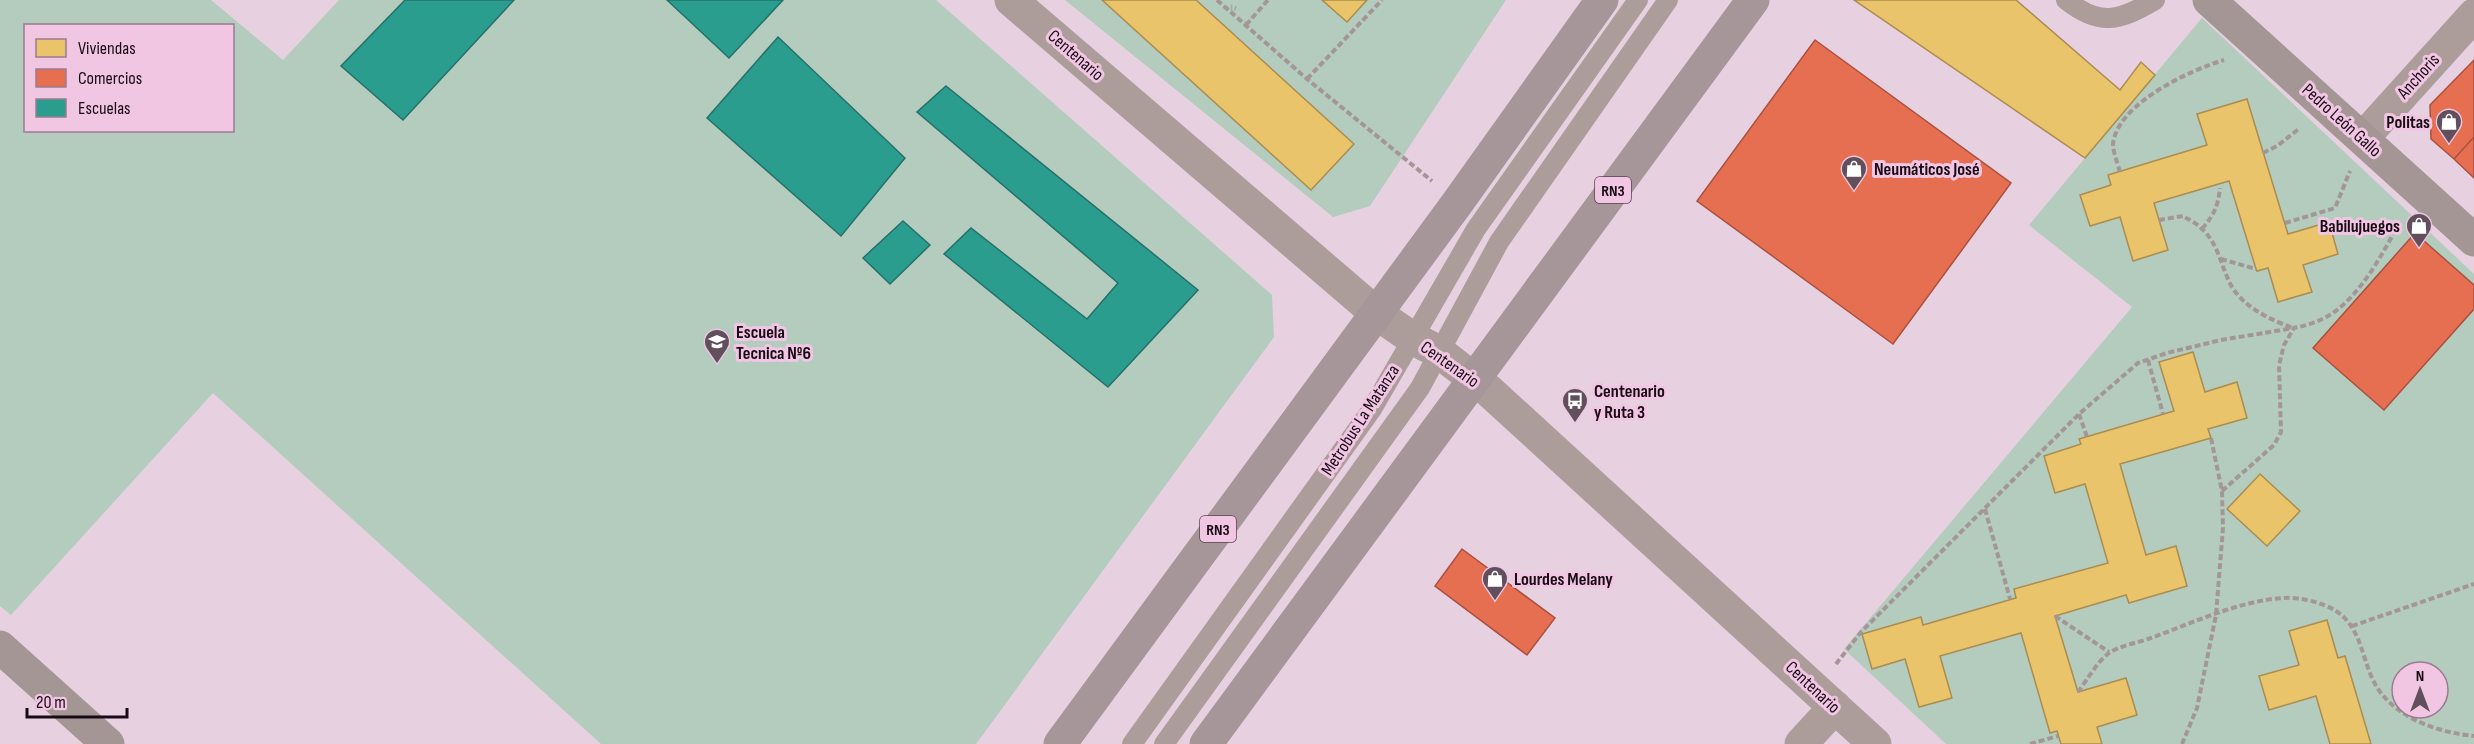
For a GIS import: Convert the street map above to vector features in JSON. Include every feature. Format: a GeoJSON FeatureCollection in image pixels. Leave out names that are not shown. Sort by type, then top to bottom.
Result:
{"type":"FeatureCollection","features":[{"type":"Feature","properties":{"kind":"highway","name":"RN3"},"geometry":{"type":"LineString","coordinates":[[1060,744],[1458,202],[1602,0]]}},
{"type":"Feature","properties":{"kind":"highway","name":"RN3"},"geometry":{"type":"LineString","coordinates":[[1206,744],[1753,0]]}},
{"type":"Feature","properties":{"kind":"street","name":"Centenario"},"geometry":{"type":"LineString","coordinates":[[1011,0],[1376,313],[1426,345],[1488,390],[1875,744]]}},
{"type":"Feature","properties":{"kind":"street","name":"Pedro León Gallo"},"geometry":{"type":"LineString","coordinates":[[2209,0],[2474,240]]}},
{"type":"Feature","properties":{"kind":"street","name":"Anchoris"},"geometry":{"type":"LineString","coordinates":[[2363,138],[2474,15]]}},
{"type":"Feature","properties":{"kind":"street"},"geometry":{"type":"LineString","coordinates":[[0,647],[108,744]]}},
{"type":"Feature","properties":{"kind":"street"},"geometry":{"type":"LineString","coordinates":[[1801,744],[1826,698]]}},
{"type":"Feature","properties":{"kind":"lane","name":"Metrobus La Matanza"},"geometry":{"type":"LineString","coordinates":[[1164,744],[1420,387],[1426,345],[1476,229],[1638,0]]}},
{"type":"Feature","properties":{"kind":"lane","name":"Metrobus La Matanza"},"geometry":{"type":"LineString","coordinates":[[1132,744],[1372,409],[1426,345],[1668,0]]}},
{"type":"Feature","properties":{"kind":"lane"},"geometry":{"type":"LineString","coordinates":[[2066,0],[2083,14],[2101,17],[2126,17],[2154,0]]}},
{"type":"Feature","properties":{"kind":"path"},"geometry":{"type":"LineString","coordinates":[[1217,0],[1307,79],[1458,202]]}},
{"type":"Feature","properties":{"kind":"path"},"geometry":{"type":"LineString","coordinates":[[1246,25],[1268,0]]}},
{"type":"Feature","properties":{"kind":"path"},"geometry":{"type":"LineString","coordinates":[[1307,79],[1382,0]]}},
{"type":"Feature","properties":{"kind":"path"},"geometry":{"type":"LineString","coordinates":[[2120,172],[2113,145],[2120,126],[2134,110],[2164,86],[2209,64],[2261,49]]}},
{"type":"Feature","properties":{"kind":"path"},"geometry":{"type":"LineString","coordinates":[[2263,153],[2289,137],[2305,123],[2322,102]]}},
{"type":"Feature","properties":{"kind":"path"},"geometry":{"type":"LineString","coordinates":[[2285,223],[2335,208],[2363,138]]}},
{"type":"Feature","properties":{"kind":"path"},"geometry":{"type":"LineString","coordinates":[[2202,229],[2214,216],[2220,188]]}},
{"type":"Feature","properties":{"kind":"path"},"geometry":{"type":"LineString","coordinates":[[1826,698],[1861,632],[2079,414],[2138,363],[2221,340],[2314,323],[2337,310],[2381,256],[2418,188]]}},
{"type":"Feature","properties":{"kind":"path"},"geometry":{"type":"LineString","coordinates":[[2159,220],[2183,216],[2202,229],[2220,259],[2232,286],[2243,300],[2271,320],[2294,328]]}},
{"type":"Feature","properties":{"kind":"path"},"geometry":{"type":"LineString","coordinates":[[2220,259],[2256,269]]}},
{"type":"Feature","properties":{"kind":"path"},"geometry":{"type":"LineString","coordinates":[[2222,491],[2274,445],[2281,432],[2279,365],[2284,345],[2294,328]]}},
{"type":"Feature","properties":{"kind":"path"},"geometry":{"type":"LineString","coordinates":[[2148,360],[2163,414]]}},
{"type":"Feature","properties":{"kind":"path"},"geometry":{"type":"LineString","coordinates":[[2079,414],[2087,437]]}},
{"type":"Feature","properties":{"kind":"path"},"geometry":{"type":"LineString","coordinates":[[2188,744],[2182,744],[2197,708],[2216,615],[2223,528],[2222,491],[2211,438]]}},
{"type":"Feature","properties":{"kind":"path"},"geometry":{"type":"LineString","coordinates":[[1985,508],[2010,599]]}},
{"type":"Feature","properties":{"kind":"path"},"geometry":{"type":"LineString","coordinates":[[2352,626],[2474,584]]}},
{"type":"Feature","properties":{"kind":"path"},"geometry":{"type":"LineString","coordinates":[[2078,692],[2109,652],[2240,607],[2284,598],[2317,602],[2336,611],[2352,626],[2364,649],[2372,678],[2386,700],[2415,720],[2451,733],[2474,736]]}},
{"type":"Feature","properties":{"kind":"path"},"geometry":{"type":"LineString","coordinates":[[2055,616],[2109,652]]}},
{"type":"Feature","properties":{"kind":"path"},"geometry":{"type":"LineString","coordinates":[[2030,744],[2058,736]]}},
{"type":"Feature","properties":{"kind":"green space","name":"Escuela Tecnica Nº6"},"geometry":{"type":"Polygon","coordinates":[[[0,0],[211,0],[283,60],[339,0],[405,0],[341,66],[403,120],[514,0],[667,0],[729,58],[783,0],[936,0],[1272,295],[1274,337],[976,744],[601,744],[213,393],[11,615],[0,606],[0,0]],[[778,37],[707,118],[841,236],[905,157],[778,37]],[[946,86],[918,112],[1118,283],[1087,319],[971,228],[944,255],[1108,387],[1198,290],[946,86]],[[929,245],[863,258],[890,284],[929,245]]]}},
{"type":"Feature","properties":{"kind":"green space"},"geometry":{"type":"Polygon","coordinates":[[[1065,0],[1102,0],[1311,190],[1354,144],[1196,0],[1322,0],[1347,22],[1367,0],[1506,0],[1370,206],[1333,217],[1065,0]]]}},
{"type":"Feature","properties":{"kind":"green space"},"geometry":{"type":"Polygon","coordinates":[[[1217,0],[1268,0],[1246,25],[1217,0]]]}},
{"type":"Feature","properties":{"kind":"green space"},"geometry":{"type":"Polygon","coordinates":[[[2202,18],[2474,274],[2474,285],[2415,233],[2314,348],[2384,410],[2474,309],[2474,744],[2371,744],[2345,656],[2338,658],[2327,621],[2289,631],[2299,665],[2259,677],[2269,710],[2316,696],[2330,744],[2102,744],[2097,727],[2136,715],[2126,678],[2078,692],[2055,616],[2126,595],[2129,603],[2187,586],[2176,547],[2146,555],[2120,464],[2211,438],[2208,429],[2247,418],[2237,383],[2205,392],[2193,352],[2159,362],[2174,411],[2080,439],[2081,444],[2044,456],[2055,493],[2085,484],[2108,563],[2014,589],[2016,598],[1923,625],[1920,617],[1862,634],[1872,668],[1905,659],[1919,707],[1952,697],[1940,656],[2021,633],[2050,732],[2057,731],[2061,744],[1946,744],[1844,649],[2132,307],[2029,225],[2202,18]],[[2247,99],[2207,145],[2109,175],[2111,185],[2081,195],[2090,226],[2120,217],[2134,261],[2168,250],[2154,203],[2229,181],[2256,269],[2257,271],[2268,268],[2279,302],[2312,292],[2303,265],[2338,253],[2329,222],[2288,234],[2247,99]],[[2260,474],[2228,509],[2268,546],[2299,511],[2260,474]]]}},
{"type":"Feature","properties":{"kind":"building: Viviendas"},"geometry":{"type":"Polygon","coordinates":[[[1102,0],[1196,0],[1354,144],[1311,190],[1102,0]]]}},
{"type":"Feature","properties":{"kind":"building: Viviendas"},"geometry":{"type":"Polygon","coordinates":[[[1322,0],[1367,0],[1347,22],[1322,0]]]}},
{"type":"Feature","properties":{"kind":"building: Viviendas"},"geometry":{"type":"Polygon","coordinates":[[[1854,0],[2016,0],[2120,90],[2141,62],[2155,75],[2085,158],[1854,0]]]}},
{"type":"Feature","properties":{"kind":"building: Viviendas"},"geometry":{"type":"Polygon","coordinates":[[[2247,99],[2288,234],[2329,222],[2338,254],[2303,265],[2312,292],[2278,302],[2268,268],[2257,271],[2256,269],[2229,181],[2154,203],[2168,250],[2133,261],[2120,217],[2090,226],[2080,195],[2111,185],[2108,175],[2207,145],[2197,114],[2247,99]]]}},
{"type":"Feature","properties":{"kind":"building: Viviendas"},"geometry":{"type":"Polygon","coordinates":[[[2193,352],[2205,392],[2237,382],[2247,418],[2208,429],[2211,438],[2120,464],[2146,555],[2176,546],[2187,586],[2129,603],[2126,595],[2055,616],[2078,692],[2126,678],[2137,715],[2097,727],[2102,744],[2061,744],[2057,731],[2050,733],[2021,633],[1940,656],[1952,698],[1919,707],[1905,659],[1872,669],[1862,634],[1921,617],[1923,625],[2016,598],[2014,589],[2108,563],[2085,484],[2055,493],[2044,456],[2081,444],[2079,439],[2174,411],[2159,362],[2193,352]]]}},
{"type":"Feature","properties":{"kind":"building: Viviendas"},"geometry":{"type":"Polygon","coordinates":[[[2260,474],[2300,511],[2267,546],[2227,509],[2260,474]]]}},
{"type":"Feature","properties":{"kind":"building: Viviendas"},"geometry":{"type":"Polygon","coordinates":[[[2327,620],[2338,658],[2345,656],[2371,744],[2330,744],[2316,696],[2269,710],[2259,676],[2299,665],[2289,631],[2327,620]]]}},
{"type":"Feature","properties":{"kind":"building: Comercios","name":"Neumáticos José"},"geometry":{"type":"Polygon","coordinates":[[[1815,40],[2011,183],[1893,344],[1697,201],[1815,40]]]}},
{"type":"Feature","properties":{"kind":"building: Comercios"},"geometry":{"type":"Polygon","coordinates":[[[2474,60],[2474,137],[2454,159],[2431,139],[2430,105],[2474,60]]]}},
{"type":"Feature","properties":{"kind":"building: Comercios"},"geometry":{"type":"Polygon","coordinates":[[[2474,137],[2474,178],[2454,159],[2474,137]]]}},
{"type":"Feature","properties":{"kind":"building: Comercios"},"geometry":{"type":"Polygon","coordinates":[[[2415,233],[2474,285],[2474,309],[2384,410],[2313,348],[2415,233]]]}},
{"type":"Feature","properties":{"kind":"building: Comercios","name":"Lourdes Melany"},"geometry":{"type":"Polygon","coordinates":[[[1462,549],[1555,618],[1527,655],[1435,586],[1462,549]]]}},
{"type":"Feature","properties":{"kind":"building: Escuelas"},"geometry":{"type":"Polygon","coordinates":[[[405,0],[514,0],[403,120],[341,66],[405,0]]]}},
{"type":"Feature","properties":{"kind":"building: Escuelas"},"geometry":{"type":"Polygon","coordinates":[[[667,0],[783,0],[729,58],[667,0]]]}},
{"type":"Feature","properties":{"kind":"building: Escuelas"},"geometry":{"type":"Polygon","coordinates":[[[778,37],[905,158],[841,236],[707,118],[778,37]]]}},
{"type":"Feature","properties":{"kind":"building: Escuelas"},"geometry":{"type":"Polygon","coordinates":[[[946,86],[1198,290],[1108,387],[944,254],[971,228],[1087,319],[1118,283],[917,112],[946,86]]]}},
{"type":"Feature","properties":{"kind":"building: Escuelas"},"geometry":{"type":"Polygon","coordinates":[[[903,221],[930,245],[890,284],[863,258],[903,221]]]}},
{"type":"Feature","properties":{"kind":"place","name":"Politas"},"geometry":{"type":"Point","coordinates":[2449,145]}},
{"type":"Feature","properties":{"kind":"place","name":"Neumáticos José"},"geometry":{"type":"Point","coordinates":[1854,192]}},
{"type":"Feature","properties":{"kind":"place","name":"Babilujuegos"},"geometry":{"type":"Point","coordinates":[2419,249]}},
{"type":"Feature","properties":{"kind":"place","name":"Escuela Tecnica Nº6"},"geometry":{"type":"Point","coordinates":[717,365]}},
{"type":"Feature","properties":{"kind":"place","name":"Centenario y Ruta 3"},"geometry":{"type":"Point","coordinates":[1575,424]}},
{"type":"Feature","properties":{"kind":"place","name":"Lourdes Melany"},"geometry":{"type":"Point","coordinates":[1495,602]}}]}
